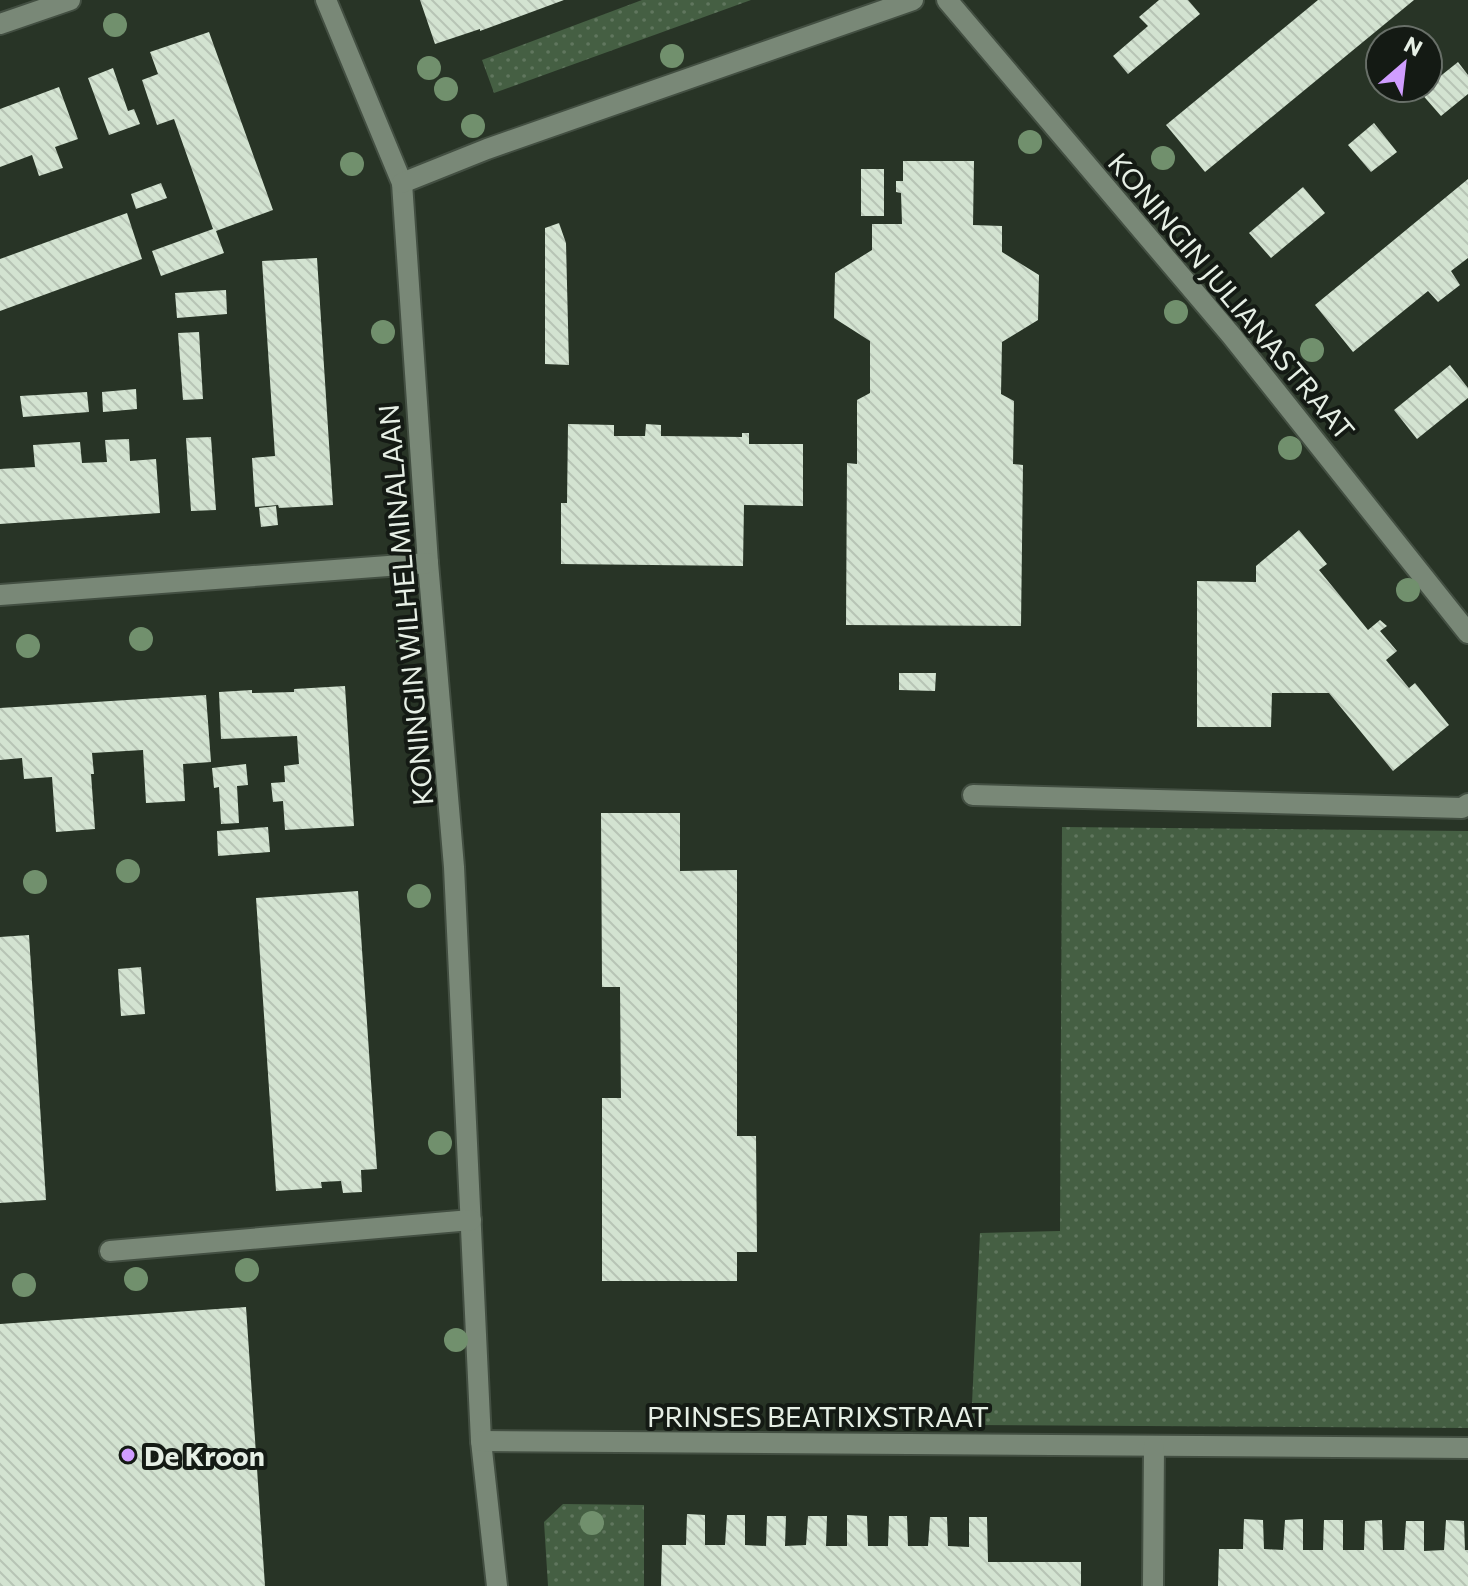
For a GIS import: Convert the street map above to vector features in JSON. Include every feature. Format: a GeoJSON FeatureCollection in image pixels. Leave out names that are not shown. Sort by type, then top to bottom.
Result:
{"type":"FeatureCollection","features":[{"type":"Feature","properties":{"kind":"street"},"geometry":{"type":"LineString","coordinates":[[0,24],[70,0]]}},
{"type":"Feature","properties":{"kind":"street","name":"KONINGIN WILHELMINALAAN"},"geometry":{"type":"LineString","coordinates":[[326,0],[402,183],[428,563],[454,867],[481,1441],[497,1586]]}},
{"type":"Feature","properties":{"kind":"street"},"geometry":{"type":"LineString","coordinates":[[402,183],[487,149],[913,0]]}},
{"type":"Feature","properties":{"kind":"street","name":"KONINGIN JULIANASTRAAT"},"geometry":{"type":"LineString","coordinates":[[947,0],[1231,335],[1468,633]]}},
{"type":"Feature","properties":{"kind":"street"},"geometry":{"type":"LineString","coordinates":[[0,595],[428,563]]}},
{"type":"Feature","properties":{"kind":"street"},"geometry":{"type":"LineString","coordinates":[[973,795],[1462,808],[1468,804]]}},
{"type":"Feature","properties":{"kind":"street"},"geometry":{"type":"LineString","coordinates":[[110,1251],[471,1220]]}},
{"type":"Feature","properties":{"kind":"street","name":"PRINSES BEATRIXSTRAAT"},"geometry":{"type":"LineString","coordinates":[[481,1441],[1468,1448]]}},
{"type":"Feature","properties":{"kind":"street"},"geometry":{"type":"LineString","coordinates":[[1153,1586],[1154,1446]]}},
{"type":"Feature","properties":{"kind":"green space"},"geometry":{"type":"Polygon","coordinates":[[[642,0],[751,0],[494,93],[482,60],[642,0]]]}},
{"type":"Feature","properties":{"kind":"green space"},"geometry":{"type":"Polygon","coordinates":[[[1062,827],[1468,831],[1468,1428],[971,1425],[980,1233],[1060,1231],[1062,827]]]}},
{"type":"Feature","properties":{"kind":"green space"},"geometry":{"type":"Polygon","coordinates":[[[563,1504],[644,1505],[644,1586],[548,1586],[544,1522],[563,1504]]]}},
{"type":"Feature","properties":{"kind":"building"},"geometry":{"type":"Polygon","coordinates":[[[420,0],[564,0],[435,44],[420,0]]]}},
{"type":"Feature","properties":{"kind":"building"},"geometry":{"type":"Polygon","coordinates":[[[1159,0],[1188,0],[1200,14],[1128,74],[1113,56],[1148,26],[1139,17],[1159,0]]]}},
{"type":"Feature","properties":{"kind":"building"},"geometry":{"type":"Polygon","coordinates":[[[1318,0],[1414,0],[1385,24],[1364,24],[1364,41],[1205,172],[1166,125],[1318,0]]]}},
{"type":"Feature","properties":{"kind":"building"},"geometry":{"type":"Polygon","coordinates":[[[209,32],[273,210],[216,231],[224,253],[161,276],[152,251],[213,229],[174,119],[157,125],[142,80],[158,74],[150,52],[209,32]]]}},
{"type":"Feature","properties":{"kind":"building"},"geometry":{"type":"Polygon","coordinates":[[[1458,62],[1468,75],[1468,94],[1441,116],[1430,104],[1444,104],[1444,73],[1458,62]]]}},
{"type":"Feature","properties":{"kind":"building"},"geometry":{"type":"Polygon","coordinates":[[[113,68],[128,111],[134,109],[140,124],[109,135],[88,78],[113,68]]]}},
{"type":"Feature","properties":{"kind":"building"},"geometry":{"type":"Polygon","coordinates":[[[59,87],[78,139],[55,147],[63,168],[39,176],[32,155],[0,167],[0,109],[59,87]]]}},
{"type":"Feature","properties":{"kind":"building"},"geometry":{"type":"Polygon","coordinates":[[[1374,123],[1397,152],[1371,172],[1348,145],[1374,123]]]}},
{"type":"Feature","properties":{"kind":"building"},"geometry":{"type":"Polygon","coordinates":[[[903,161],[974,161],[973,225],[1002,226],[1002,252],[1039,275],[1038,320],[1002,342],[1001,394],[1014,401],[1013,464],[1023,465],[1021,626],[846,625],[847,463],[857,464],[857,400],[870,393],[870,341],[834,318],[835,273],[872,250],[872,224],[902,224],[901,193],[896,192],[896,181],[903,181],[903,161]]]}},
{"type":"Feature","properties":{"kind":"building"},"geometry":{"type":"Polygon","coordinates":[[[861,169],[884,169],[884,216],[861,216],[861,169]]]}},
{"type":"Feature","properties":{"kind":"building"},"geometry":{"type":"Polygon","coordinates":[[[1468,179],[1468,258],[1451,271],[1460,285],[1438,302],[1428,291],[1353,352],[1315,305],[1468,179]]]}},
{"type":"Feature","properties":{"kind":"building"},"geometry":{"type":"Polygon","coordinates":[[[161,183],[167,198],[136,209],[131,194],[161,183]]]}},
{"type":"Feature","properties":{"kind":"building"},"geometry":{"type":"Polygon","coordinates":[[[1303,187],[1325,213],[1271,258],[1249,233],[1303,187]]]}},
{"type":"Feature","properties":{"kind":"building"},"geometry":{"type":"Polygon","coordinates":[[[127,213],[142,259],[0,311],[0,259],[127,213]]]}},
{"type":"Feature","properties":{"kind":"building"},"geometry":{"type":"Polygon","coordinates":[[[559,223],[566,243],[569,365],[545,364],[545,228],[559,223]]]}},
{"type":"Feature","properties":{"kind":"building"},"geometry":{"type":"Polygon","coordinates":[[[317,258],[333,505],[255,507],[252,458],[275,456],[262,261],[317,258]]]}},
{"type":"Feature","properties":{"kind":"building"},"geometry":{"type":"Polygon","coordinates":[[[226,290],[227,314],[177,318],[175,293],[226,290]]]}},
{"type":"Feature","properties":{"kind":"building"},"geometry":{"type":"Polygon","coordinates":[[[199,332],[203,399],[183,400],[178,333],[199,332]]]}},
{"type":"Feature","properties":{"kind":"building"},"geometry":{"type":"Polygon","coordinates":[[[1450,365],[1468,388],[1468,398],[1417,439],[1394,410],[1450,365]]]}},
{"type":"Feature","properties":{"kind":"building"},"geometry":{"type":"Polygon","coordinates":[[[136,389],[137,409],[103,412],[102,392],[136,389]]]}},
{"type":"Feature","properties":{"kind":"building"},"geometry":{"type":"Polygon","coordinates":[[[87,392],[89,412],[23,417],[20,396],[87,392]]]}},
{"type":"Feature","properties":{"kind":"building"},"geometry":{"type":"Polygon","coordinates":[[[568,424],[614,425],[614,436],[645,436],[646,424],[661,425],[661,436],[742,437],[742,433],[749,433],[749,444],[803,444],[803,506],[744,505],[743,566],[561,564],[561,503],[567,503],[568,424]]]}},
{"type":"Feature","properties":{"kind":"building"},"geometry":{"type":"Polygon","coordinates":[[[211,437],[216,510],[191,511],[186,438],[211,437]]]}},
{"type":"Feature","properties":{"kind":"building"},"geometry":{"type":"Polygon","coordinates":[[[129,439],[130,461],[156,459],[160,513],[0,524],[0,469],[35,467],[33,445],[80,442],[82,463],[107,462],[105,440],[129,439]]]}},
{"type":"Feature","properties":{"kind":"building"},"geometry":{"type":"Polygon","coordinates":[[[276,506],[278,525],[261,527],[259,508],[276,506]]]}},
{"type":"Feature","properties":{"kind":"building"},"geometry":{"type":"Polygon","coordinates":[[[1299,530],[1327,564],[1319,570],[1368,630],[1380,620],[1387,626],[1380,631],[1397,651],[1386,660],[1409,688],[1415,683],[1449,725],[1393,771],[1329,693],[1272,693],[1271,727],[1197,727],[1197,581],[1256,582],[1256,566],[1299,530]]]}},
{"type":"Feature","properties":{"kind":"building"},"geometry":{"type":"Polygon","coordinates":[[[899,673],[936,673],[935,691],[899,690],[899,673]]]}},
{"type":"Feature","properties":{"kind":"building"},"geometry":{"type":"Polygon","coordinates":[[[345,686],[354,826],[285,830],[283,801],[273,802],[271,783],[285,782],[284,766],[299,764],[297,736],[221,739],[219,692],[294,692],[294,689],[345,686]]]}},
{"type":"Feature","properties":{"kind":"building"},"geometry":{"type":"Polygon","coordinates":[[[206,695],[211,762],[183,764],[185,801],[146,803],[143,750],[92,753],[95,829],[56,832],[52,777],[24,779],[22,758],[0,760],[0,708],[206,695]]]}},
{"type":"Feature","properties":{"kind":"building"},"geometry":{"type":"Polygon","coordinates":[[[246,764],[248,785],[237,786],[239,823],[221,824],[219,787],[214,788],[212,768],[246,764]]]}},
{"type":"Feature","properties":{"kind":"building"},"geometry":{"type":"Polygon","coordinates":[[[601,813],[680,813],[680,871],[737,870],[737,1136],[756,1136],[757,1252],[737,1252],[737,1281],[602,1281],[602,1098],[621,1098],[620,987],[602,987],[601,813]]]}},
{"type":"Feature","properties":{"kind":"building"},"geometry":{"type":"Polygon","coordinates":[[[268,827],[270,852],[218,856],[217,831],[268,827]]]}},
{"type":"Feature","properties":{"kind":"building"},"geometry":{"type":"Polygon","coordinates":[[[358,891],[377,1169],[361,1170],[362,1192],[343,1193],[341,1181],[321,1182],[322,1188],[276,1191],[256,898],[358,891]]]}},
{"type":"Feature","properties":{"kind":"building"},"geometry":{"type":"Polygon","coordinates":[[[29,935],[46,1200],[0,1203],[0,937],[29,935]]]}},
{"type":"Feature","properties":{"kind":"building"},"geometry":{"type":"Polygon","coordinates":[[[141,967],[145,1014],[121,1016],[118,969],[141,967]]]}},
{"type":"Feature","properties":{"kind":"building","name":"De Kroon"},"geometry":{"type":"Polygon","coordinates":[[[246,1307],[265,1586],[0,1586],[0,1324],[246,1307]]]}},
{"type":"Feature","properties":{"kind":"building"},"geometry":{"type":"Polygon","coordinates":[[[687,1514],[705,1515],[705,1545],[725,1545],[727,1515],[745,1515],[745,1545],[766,1546],[767,1516],[786,1516],[785,1546],[806,1545],[808,1516],[827,1516],[826,1546],[847,1546],[847,1515],[867,1516],[868,1546],[888,1546],[889,1516],[907,1516],[908,1546],[928,1546],[930,1517],[947,1517],[948,1546],[969,1547],[969,1517],[987,1517],[988,1562],[1081,1562],[1081,1586],[661,1586],[662,1545],[686,1545],[687,1514]]]}},
{"type":"Feature","properties":{"kind":"building"},"geometry":{"type":"Polygon","coordinates":[[[1244,1519],[1263,1520],[1264,1549],[1283,1550],[1285,1520],[1303,1519],[1303,1550],[1323,1550],[1324,1520],[1343,1520],[1343,1550],[1364,1550],[1365,1521],[1382,1520],[1383,1550],[1404,1550],[1406,1521],[1424,1521],[1424,1551],[1444,1550],[1446,1520],[1464,1521],[1468,1586],[1218,1586],[1219,1549],[1243,1549],[1244,1519]]]}},
{"type":"Feature","properties":{"kind":"place","name":"De Kroon"},"geometry":{"type":"Point","coordinates":[128,1455]}}]}
